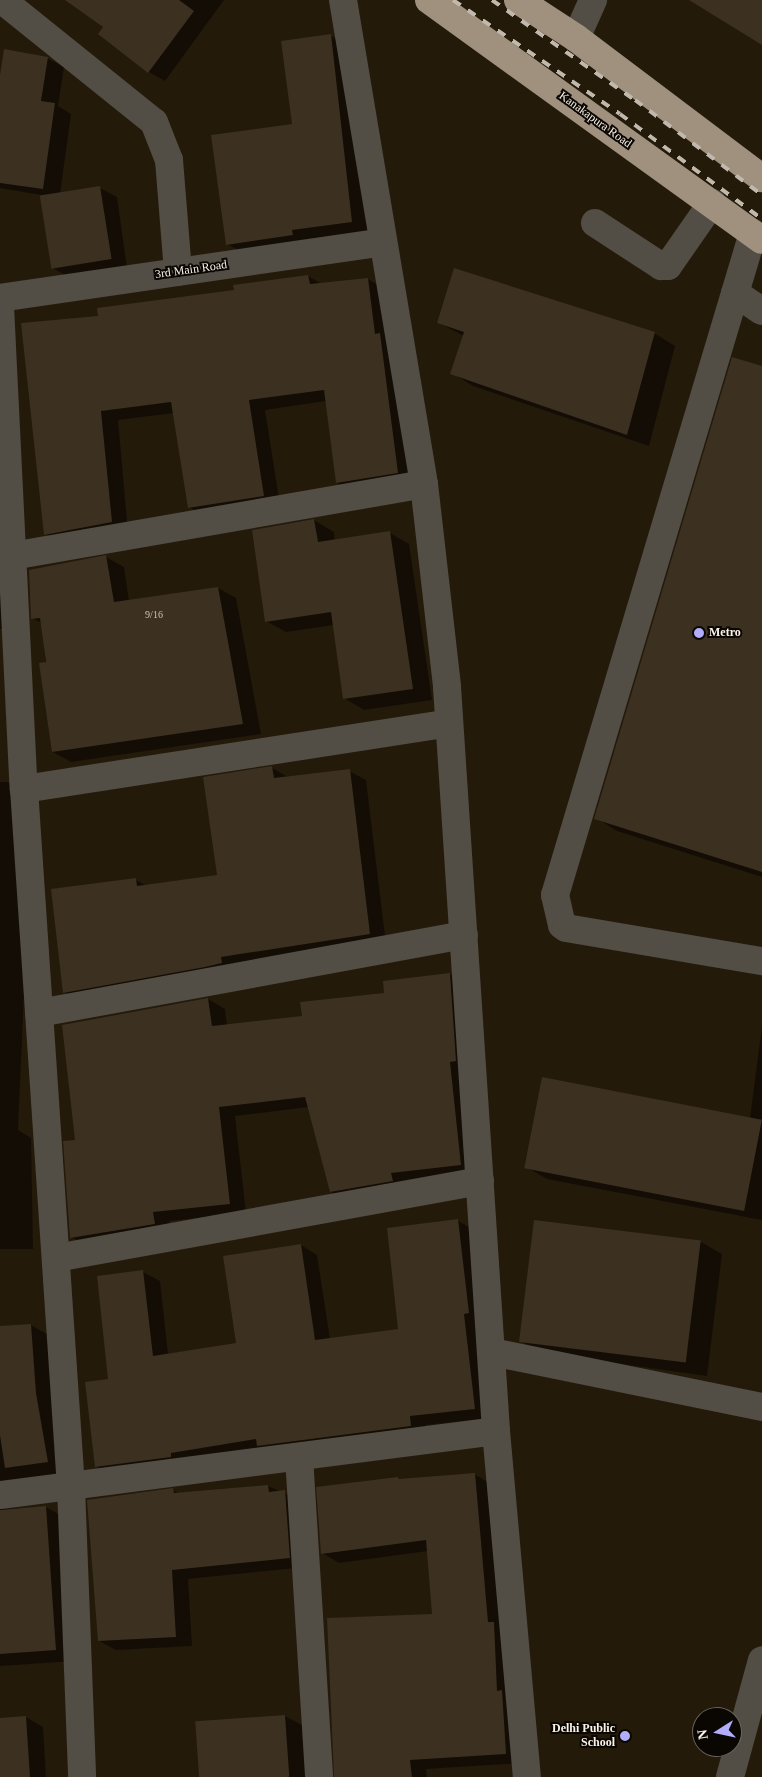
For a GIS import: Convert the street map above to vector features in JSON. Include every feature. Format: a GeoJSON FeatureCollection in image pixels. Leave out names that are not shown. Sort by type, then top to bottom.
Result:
{"type":"FeatureCollection","features":[{"type":"Feature","properties":{"kind":"highway","name":"Kanakapura Road"},"geometry":{"type":"LineString","coordinates":[[428,0],[757,236]]}},
{"type":"Feature","properties":{"kind":"highway"},"geometry":{"type":"LineString","coordinates":[[518,0],[576,38],[762,178]]}},
{"type":"Feature","properties":{"kind":"street"},"geometry":{"type":"LineString","coordinates":[[2,0],[154,122],[168,160],[178,272]]}},
{"type":"Feature","properties":{"kind":"street"},"geometry":{"type":"LineString","coordinates":[[343,0],[424,484],[449,723],[496,1431],[527,1777]]}},
{"type":"Feature","properties":{"kind":"street"},"geometry":{"type":"LineString","coordinates":[[576,38],[592,0]]}},
{"type":"Feature","properties":{"kind":"street"},"geometry":{"type":"LineString","coordinates":[[595,223],[661,266],[668,266],[712,203]]}},
{"type":"Feature","properties":{"kind":"street"},"geometry":{"type":"LineString","coordinates":[[757,236],[735,293],[555,895],[562,925],[566,928],[762,960]]}},
{"type":"Feature","properties":{"kind":"street","name":"3rd Main Road"},"geometry":{"type":"LineString","coordinates":[[0,298],[382,242]]}},
{"type":"Feature","properties":{"kind":"street"},"geometry":{"type":"LineString","coordinates":[[735,293],[762,311]]}},
{"type":"Feature","properties":{"kind":"street"},"geometry":{"type":"LineString","coordinates":[[0,306],[24,790],[71,1487],[82,1777]]}},
{"type":"Feature","properties":{"kind":"street"},"geometry":{"type":"LineString","coordinates":[[12,556],[424,484]]}},
{"type":"Feature","properties":{"kind":"street"},"geometry":{"type":"LineString","coordinates":[[24,790],[449,723]]}},
{"type":"Feature","properties":{"kind":"street"},"geometry":{"type":"LineString","coordinates":[[39,1013],[464,935]]}},
{"type":"Feature","properties":{"kind":"street"},"geometry":{"type":"LineString","coordinates":[[56,1258],[480,1181]]}},
{"type":"Feature","properties":{"kind":"street"},"geometry":{"type":"LineString","coordinates":[[492,1352],[762,1407]]}},
{"type":"Feature","properties":{"kind":"street"},"geometry":{"type":"LineString","coordinates":[[0,1495],[496,1431]]}},
{"type":"Feature","properties":{"kind":"street"},"geometry":{"type":"LineString","coordinates":[[299,1457],[319,1777]]}},
{"type":"Feature","properties":{"kind":"street"},"geometry":{"type":"LineString","coordinates":[[730,1777],[762,1660]]}},
{"type":"Feature","properties":{"kind":"building"},"geometry":{"type":"Polygon","coordinates":[[[65,0],[179,0],[194,11],[148,73],[98,34],[103,27],[65,0]]]}},
{"type":"Feature","properties":{"kind":"building"},"geometry":{"type":"Polygon","coordinates":[[[689,0],[762,0],[762,45],[689,0]]]}},
{"type":"Feature","properties":{"kind":"building"},"geometry":{"type":"Polygon","coordinates":[[[331,34],[352,222],[292,230],[293,235],[226,245],[211,135],[292,124],[281,41],[331,34]]]}},
{"type":"Feature","properties":{"kind":"building"},"geometry":{"type":"Polygon","coordinates":[[[4,49],[48,57],[41,101],[55,103],[43,189],[0,183],[0,75],[4,49]]]}},
{"type":"Feature","properties":{"kind":"building"},"geometry":{"type":"Polygon","coordinates":[[[100,186],[112,259],[51,269],[40,196],[100,186]]]}},
{"type":"Feature","properties":{"kind":"building"},"geometry":{"type":"Polygon","coordinates":[[[454,268],[655,332],[627,435],[450,374],[464,332],[437,323],[454,268]]]}},
{"type":"Feature","properties":{"kind":"building"},"geometry":{"type":"Polygon","coordinates":[[[308,275],[310,284],[368,278],[375,334],[380,333],[398,473],[336,483],[324,390],[249,400],[264,496],[188,508],[171,402],[101,411],[112,522],[44,535],[21,323],[98,316],[97,308],[234,290],[233,285],[308,275]]]}},
{"type":"Feature","properties":{"kind":"building","name":"Metro"},"geometry":{"type":"Polygon","coordinates":[[[732,357],[762,366],[762,872],[594,819],[732,357]]]}},
{"type":"Feature","properties":{"kind":"building"},"geometry":{"type":"Polygon","coordinates":[[[314,519],[318,542],[390,531],[413,689],[343,699],[331,612],[265,622],[252,530],[314,519]]]}},
{"type":"Feature","properties":{"kind":"building"},"geometry":{"type":"Polygon","coordinates":[[[106,555],[114,602],[218,587],[243,724],[52,752],[39,663],[46,662],[40,618],[31,619],[29,570],[106,555]]]}},
{"type":"Feature","properties":{"kind":"building"},"geometry":{"type":"Polygon","coordinates":[[[272,766],[274,778],[350,769],[370,934],[221,957],[222,963],[205,967],[63,993],[51,889],[136,878],[137,886],[217,875],[203,777],[272,766]]]}},
{"type":"Feature","properties":{"kind":"building"},"geometry":{"type":"Polygon","coordinates":[[[450,973],[456,1061],[450,1062],[461,1165],[391,1173],[393,1181],[330,1192],[305,1097],[219,1107],[230,1204],[153,1212],[155,1224],[70,1238],[63,1141],[75,1140],[62,1025],[208,998],[212,1026],[302,1016],[300,1002],[384,993],[383,981],[450,973]]]}},
{"type":"Feature","properties":{"kind":"building"},"geometry":{"type":"Polygon","coordinates":[[[542,1077],[762,1120],[744,1211],[524,1168],[542,1077]]]}},
{"type":"Feature","properties":{"kind":"building"},"geometry":{"type":"Polygon","coordinates":[[[458,1219],[469,1313],[464,1314],[475,1409],[410,1416],[411,1426],[257,1446],[256,1439],[171,1453],[171,1457],[95,1467],[85,1382],[108,1379],[97,1276],[143,1270],[153,1356],[236,1343],[223,1256],[301,1244],[315,1340],[398,1329],[387,1228],[458,1219]]]}},
{"type":"Feature","properties":{"kind":"building"},"geometry":{"type":"Polygon","coordinates":[[[534,1220],[701,1240],[686,1363],[519,1342],[534,1220]]]}},
{"type":"Feature","properties":{"kind":"building"},"geometry":{"type":"Polygon","coordinates":[[[31,1324],[36,1393],[48,1462],[5,1468],[0,1435],[0,1326],[31,1324]]]}},
{"type":"Feature","properties":{"kind":"building"},"geometry":{"type":"Polygon","coordinates":[[[475,1473],[488,1622],[494,1622],[497,1691],[502,1690],[506,1754],[410,1760],[412,1777],[334,1777],[327,1618],[432,1614],[426,1540],[321,1554],[316,1487],[398,1477],[399,1479],[475,1473]]]}},
{"type":"Feature","properties":{"kind":"building"},"geometry":{"type":"Polygon","coordinates":[[[268,1485],[269,1492],[285,1490],[290,1558],[172,1570],[176,1637],[98,1641],[87,1500],[173,1488],[174,1493],[268,1485]]]}},
{"type":"Feature","properties":{"kind":"building"},"geometry":{"type":"Polygon","coordinates":[[[46,1506],[56,1650],[0,1654],[0,1510],[46,1506]]]}},
{"type":"Feature","properties":{"kind":"building"},"geometry":{"type":"Polygon","coordinates":[[[285,1715],[289,1777],[199,1777],[195,1721],[285,1715]]]}},
{"type":"Feature","properties":{"kind":"building"},"geometry":{"type":"Polygon","coordinates":[[[26,1716],[30,1777],[0,1777],[0,1718],[26,1716]]]}},
{"type":"Feature","properties":{"kind":"railway"},"geometry":{"type":"LineString","coordinates":[[453,0],[620,114],[762,219]]}},
{"type":"Feature","properties":{"kind":"railway"},"geometry":{"type":"LineString","coordinates":[[492,0],[635,100],[762,195]]}},
{"type":"Feature","properties":{"kind":"place","name":"Metro"},"geometry":{"type":"Point","coordinates":[699,633]}},
{"type":"Feature","properties":{"kind":"place","name":"Delhi Public School"},"geometry":{"type":"Point","coordinates":[625,1736]}}]}
